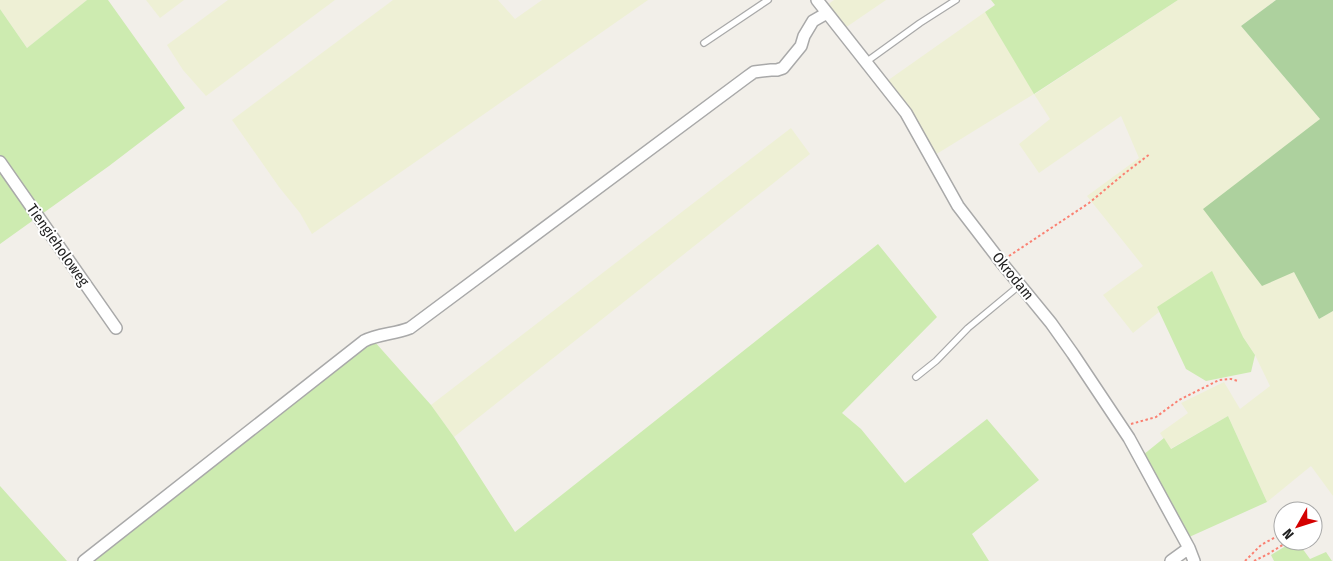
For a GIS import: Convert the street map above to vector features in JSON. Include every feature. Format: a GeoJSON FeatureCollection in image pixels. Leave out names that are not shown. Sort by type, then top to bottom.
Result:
{"type":"FeatureCollection","features":[{"type":"Feature","properties":{"kind":"street","name":"Okrodam"},"geometry":{"type":"LineString","coordinates":[[817,0],[906,113],[958,206],[1068,346],[1148,471],[1194,561]]}},
{"type":"Feature","properties":{"kind":"street"},"geometry":{"type":"LineString","coordinates":[[84,561],[364,341],[371,337],[410,328],[754,72],[783,68],[801,46],[804,36],[814,21],[827,13]]}},
{"type":"Feature","properties":{"kind":"street","name":"Tiengieholoweg"},"geometry":{"type":"LineString","coordinates":[[0,162],[116,328]]}},
{"type":"Feature","properties":{"kind":"street"},"geometry":{"type":"LineString","coordinates":[[1171,561],[1189,548]]}},
{"type":"Feature","properties":{"kind":"lane"},"geometry":{"type":"LineString","coordinates":[[704,42],[768,0]]}},
{"type":"Feature","properties":{"kind":"lane"},"geometry":{"type":"LineString","coordinates":[[866,62],[956,0]]}},
{"type":"Feature","properties":{"kind":"lane"},"geometry":{"type":"LineString","coordinates":[[916,377],[936,362],[968,328],[1020,285]]}},
{"type":"Feature","properties":{"kind":"path"},"geometry":{"type":"LineString","coordinates":[[1001,262],[1089,203],[1150,154]]}},
{"type":"Feature","properties":{"kind":"path"},"geometry":{"type":"LineString","coordinates":[[1121,427],[1156,417],[1179,400],[1219,380],[1232,379],[1238,381]]}},
{"type":"Feature","properties":{"kind":"path"},"geometry":{"type":"LineString","coordinates":[[1245,561],[1261,544],[1273,538]]}},
{"type":"Feature","properties":{"kind":"path"},"geometry":{"type":"LineString","coordinates":[[1254,561],[1273,551]]}},
{"type":"Feature","properties":{"kind":"green space"},"geometry":{"type":"Polygon","coordinates":[[[0,0],[87,0],[27,48],[0,9],[0,0]]]}},
{"type":"Feature","properties":{"kind":"green space"},"geometry":{"type":"Polygon","coordinates":[[[87,0],[108,0],[185,108],[109,166],[0,244],[0,9],[27,48],[87,0]]]}},
{"type":"Feature","properties":{"kind":"green space"},"geometry":{"type":"Polygon","coordinates":[[[146,0],[184,0],[160,18],[146,0]]]}},
{"type":"Feature","properties":{"kind":"green space"},"geometry":{"type":"Polygon","coordinates":[[[228,0],[335,0],[206,96],[183,70],[167,45],[228,0]]]}},
{"type":"Feature","properties":{"kind":"green space"},"geometry":{"type":"Polygon","coordinates":[[[393,0],[498,0],[515,19],[542,0],[648,0],[312,234],[300,213],[279,187],[232,120],[393,0]]]}},
{"type":"Feature","properties":{"kind":"green space"},"geometry":{"type":"Polygon","coordinates":[[[834,0],[886,0],[845,28],[827,5],[834,0]]]}},
{"type":"Feature","properties":{"kind":"green space"},"geometry":{"type":"Polygon","coordinates":[[[991,0],[1178,0],[1034,94],[985,12],[995,5],[991,0]]]}},
{"type":"Feature","properties":{"kind":"green space"},"geometry":{"type":"Polygon","coordinates":[[[1178,0],[1276,0],[1241,26],[1320,119],[1294,271],[1319,319],[1333,311],[1333,496],[1311,466],[1267,502],[1228,416],[1170,449],[1160,433],[1188,413],[1181,403],[1224,382],[1240,409],[1270,386],[1255,355],[1243,337],[1157,307],[1159,312],[1133,333],[1103,295],[1143,266],[1087,196],[1139,158],[1121,116],[1039,173],[1019,144],[1050,119],[1034,94],[935,155],[887,81],[985,12],[1035,94],[1178,0]]]}},
{"type":"Feature","properties":{"kind":"green space"},"geometry":{"type":"Polygon","coordinates":[[[1276,0],[1333,0],[1333,311],[1319,319],[1294,272],[1262,286],[1203,209],[1320,119],[1241,26],[1276,0]]]}},
{"type":"Feature","properties":{"kind":"green space"},"geometry":{"type":"Polygon","coordinates":[[[791,128],[810,154],[454,437],[431,405],[791,128]]]}},
{"type":"Feature","properties":{"kind":"green space"},"geometry":{"type":"Polygon","coordinates":[[[878,244],[937,317],[842,413],[861,429],[905,483],[987,419],[1039,480],[972,534],[989,561],[89,561],[374,341],[431,405],[454,437],[515,532],[878,244]]]}},
{"type":"Feature","properties":{"kind":"green space"},"geometry":{"type":"Polygon","coordinates":[[[1212,271],[1243,337],[1255,355],[1251,372],[1206,381],[1186,369],[1157,307],[1212,271]]]}},
{"type":"Feature","properties":{"kind":"green space"},"geometry":{"type":"Polygon","coordinates":[[[1228,416],[1267,502],[1187,538],[1143,455],[1164,438],[1171,449],[1228,416]]]}},
{"type":"Feature","properties":{"kind":"green space"},"geometry":{"type":"Polygon","coordinates":[[[0,486],[67,561],[0,561],[0,486]]]}},
{"type":"Feature","properties":{"kind":"green space"},"geometry":{"type":"Polygon","coordinates":[[[1278,551],[1304,551],[1310,559],[1326,552],[1332,561],[1274,561],[1271,555],[1278,551]]]}}]}
